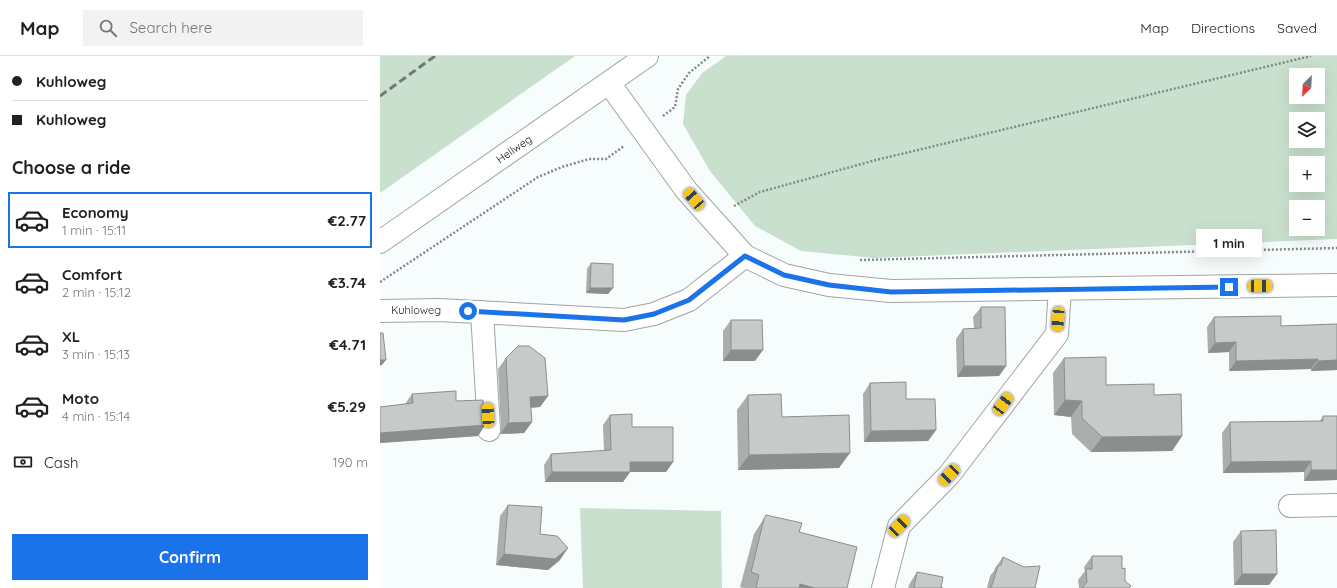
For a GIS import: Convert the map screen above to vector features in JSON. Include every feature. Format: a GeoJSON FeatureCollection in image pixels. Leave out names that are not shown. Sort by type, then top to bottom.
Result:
{"type":"FeatureCollection","features":[{"type":"Feature","properties":{"kind":"street","name":"Hellweg"},"geometry":{"type":"LineString","coordinates":[[380,242],[647,56]]}},
{"type":"Feature","properties":{"kind":"street"},"geometry":{"type":"LineString","coordinates":[[609,83],[686,190],[710,218],[745,256],[784,275],[829,285],[891,292],[1337,285]]}},
{"type":"Feature","properties":{"kind":"street","name":"Kuhloweg"},"geometry":{"type":"LineString","coordinates":[[380,311],[439,310],[624,320],[654,314],[689,300],[745,256]]}},
{"type":"Feature","properties":{"kind":"street"},"geometry":{"type":"LineString","coordinates":[[883,588],[899,526],[949,475],[1057,334],[1060,289]]}},
{"type":"Feature","properties":{"kind":"street"},"geometry":{"type":"LineString","coordinates":[[482,312],[489,430]]}},
{"type":"Feature","properties":{"kind":"street"},"geometry":{"type":"LineString","coordinates":[[1290,506],[1337,505]]}},
{"type":"Feature","properties":{"kind":"path"},"geometry":{"type":"LineString","coordinates":[[380,282],[538,177],[562,166],[589,159],[606,159],[643,130],[676,107],[678,89],[689,73],[710,56]]}},
{"type":"Feature","properties":{"kind":"path"},"geometry":{"type":"LineString","coordinates":[[710,218],[760,192],[876,160],[1311,56]]}},
{"type":"Feature","properties":{"kind":"path"},"geometry":{"type":"LineString","coordinates":[[829,285],[856,260],[1337,248]]}},
{"type":"Feature","properties":{"kind":"green space"},"geometry":{"type":"Polygon","coordinates":[[[380,56],[575,56],[380,193],[380,56]]]}},
{"type":"Feature","properties":{"kind":"green space"},"geometry":{"type":"Polygon","coordinates":[[[726,56],[1337,56],[1337,239],[874,258],[801,251],[755,226],[710,171],[683,124],[686,95],[702,73],[726,56]]]}},
{"type":"Feature","properties":{"kind":"green space"},"geometry":{"type":"Polygon","coordinates":[[[580,508],[721,511],[722,588],[583,588],[580,508]]]}},
{"type":"Feature","properties":{"kind":"building"},"geometry":{"type":"Polygon","coordinates":[[[591,263],[613,264],[613,288],[590,288],[591,263]]]}},
{"type":"Feature","properties":{"kind":"building"},"geometry":{"type":"Polygon","coordinates":[[[981,307],[1005,307],[1006,366],[964,366],[963,329],[981,328],[981,307]]]}},
{"type":"Feature","properties":{"kind":"building"},"geometry":{"type":"Polygon","coordinates":[[[1281,316],[1281,326],[1337,324],[1337,360],[1236,361],[1236,342],[1215,343],[1214,317],[1281,316]]]}},
{"type":"Feature","properties":{"kind":"building"},"geometry":{"type":"Polygon","coordinates":[[[731,320],[762,320],[763,350],[731,350],[731,320]]]}},
{"type":"Feature","properties":{"kind":"building"},"geometry":{"type":"Polygon","coordinates":[[[380,333],[383,333],[386,360],[380,360],[380,333]]]}},
{"type":"Feature","properties":{"kind":"building"},"geometry":{"type":"Polygon","coordinates":[[[518,346],[529,346],[545,358],[548,396],[530,397],[532,422],[508,423],[506,358],[518,346]]]}},
{"type":"Feature","properties":{"kind":"building"},"geometry":{"type":"Polygon","coordinates":[[[1106,357],[1106,385],[1154,384],[1154,395],[1181,394],[1182,436],[1102,437],[1082,418],[1082,401],[1065,400],[1064,358],[1106,357]]]}},
{"type":"Feature","properties":{"kind":"building"},"geometry":{"type":"Polygon","coordinates":[[[906,382],[906,399],[935,399],[936,430],[871,431],[870,383],[906,382]]]}},
{"type":"Feature","properties":{"kind":"building"},"geometry":{"type":"Polygon","coordinates":[[[456,391],[456,401],[483,400],[485,425],[380,433],[380,407],[413,403],[412,394],[456,391]]]}},
{"type":"Feature","properties":{"kind":"building"},"geometry":{"type":"Polygon","coordinates":[[[781,394],[782,417],[849,415],[850,453],[749,455],[748,395],[781,394]]]}},
{"type":"Feature","properties":{"kind":"building"},"geometry":{"type":"Polygon","coordinates":[[[632,414],[632,427],[673,427],[673,462],[630,462],[630,472],[552,472],[551,454],[611,450],[610,415],[632,414]]]}},
{"type":"Feature","properties":{"kind":"building"},"geometry":{"type":"Polygon","coordinates":[[[1323,416],[1337,416],[1337,470],[1311,470],[1311,461],[1231,462],[1230,422],[1323,421],[1323,416]]]}},
{"type":"Feature","properties":{"kind":"building"},"geometry":{"type":"Polygon","coordinates":[[[508,505],[542,507],[540,534],[557,536],[568,548],[555,559],[504,554],[508,505]]]}},
{"type":"Feature","properties":{"kind":"building"},"geometry":{"type":"Polygon","coordinates":[[[766,515],[802,523],[799,532],[857,547],[847,588],[815,588],[800,584],[799,588],[756,588],[759,575],[751,572],[766,515]]]}},
{"type":"Feature","properties":{"kind":"building"},"geometry":{"type":"Polygon","coordinates":[[[1276,530],[1277,574],[1242,574],[1241,531],[1276,530]]]}},
{"type":"Feature","properties":{"kind":"building"},"geometry":{"type":"Polygon","coordinates":[[[1092,556],[1122,556],[1122,569],[1125,568],[1125,581],[1131,586],[1129,588],[1082,588],[1087,582],[1086,569],[1092,569],[1092,556]]]}},
{"type":"Feature","properties":{"kind":"building"},"geometry":{"type":"Polygon","coordinates":[[[1003,557],[1024,567],[1040,566],[1035,588],[991,588],[998,566],[1001,565],[1003,557]]]}},
{"type":"Feature","properties":{"kind":"building"},"geometry":{"type":"Polygon","coordinates":[[[917,572],[943,577],[941,588],[914,588],[917,572]]]}},
{"type":"Feature","properties":{"kind":"railway"},"geometry":{"type":"LineString","coordinates":[[380,96],[435,56]]}},
{"type":"Feature","properties":{"kind":"route"},"geometry":{"type":"LineString","coordinates":[[468,311],[624,320],[654,314],[689,300],[745,256],[784,275],[829,285],[891,292],[1229,287]]}}]}
